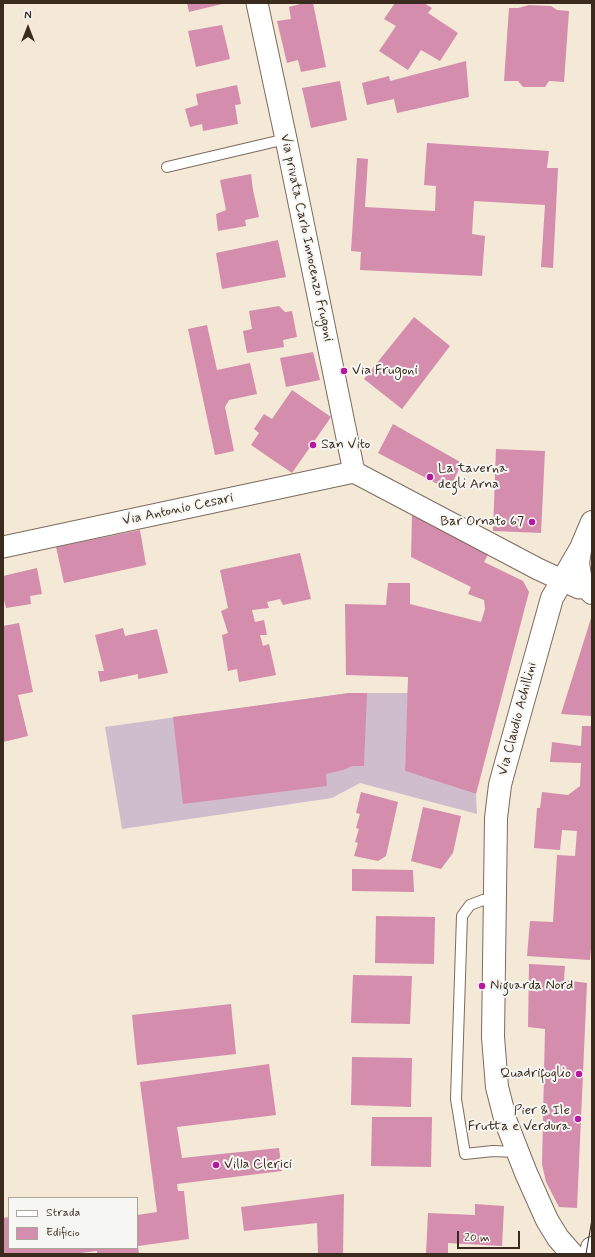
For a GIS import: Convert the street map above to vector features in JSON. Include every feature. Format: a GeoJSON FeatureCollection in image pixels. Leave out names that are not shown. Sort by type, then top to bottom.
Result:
{"type":"FeatureCollection","features":[{"type":"Feature","properties":{"kind":"main road"},"geometry":{"type":"LineString","coordinates":[[592,522],[578,563],[579,572],[585,586],[592,593]]}},
{"type":"Feature","properties":{"kind":"main road","name":"Via Claudio Achillini"},"geometry":{"type":"LineString","coordinates":[[572,1254],[558,1238],[547,1220],[517,1152],[500,1102],[497,1087],[493,1052],[496,818],[500,785],[552,598],[586,541]]}},
{"type":"Feature","properties":{"kind":"main road"},"geometry":{"type":"LineString","coordinates":[[591,1254],[592,1248]]}},
{"type":"Feature","properties":{"kind":"street","name":"Via privata Carlo Innocenzo Frugoni"},"geometry":{"type":"LineString","coordinates":[[257,3],[354,472]]}},
{"type":"Feature","properties":{"kind":"street","name":"Via Antonio Cesari"},"geometry":{"type":"LineString","coordinates":[[3,547],[354,472]]}},
{"type":"Feature","properties":{"kind":"street"},"geometry":{"type":"LineString","coordinates":[[354,472],[538,569],[592,593]]}},
{"type":"Feature","properties":{"kind":"lane"},"geometry":{"type":"LineString","coordinates":[[167,167],[286,139]]}},
{"type":"Feature","properties":{"kind":"lane"},"geometry":{"type":"LineString","coordinates":[[495,900],[483,900],[470,905],[462,916],[456,1099],[465,1154],[517,1152]]}},
{"type":"Feature","properties":{"kind":"shaded area"},"geometry":{"type":"Polygon","coordinates":[[[349,693],[408,693],[405,771],[476,794],[477,814],[360,783],[332,798],[122,829],[105,727],[349,693]]]}},
{"type":"Feature","properties":{"kind":"building"},"geometry":{"type":"Polygon","coordinates":[[[187,3],[222,3],[222,4],[189,12],[187,3]]]}},
{"type":"Feature","properties":{"kind":"building"},"geometry":{"type":"Polygon","coordinates":[[[304,3],[313,3],[326,67],[301,72],[298,60],[287,63],[277,21],[291,19],[289,7],[304,3]]]}},
{"type":"Feature","properties":{"kind":"building"},"geometry":{"type":"Polygon","coordinates":[[[395,3],[424,3],[432,8],[428,13],[458,33],[440,61],[421,50],[408,70],[379,51],[396,26],[384,19],[395,3]]]}},
{"type":"Feature","properties":{"kind":"building"},"geometry":{"type":"Polygon","coordinates":[[[529,5],[551,6],[557,10],[569,11],[564,82],[549,81],[545,87],[523,87],[518,81],[504,81],[509,8],[518,8],[529,5]]]}},
{"type":"Feature","properties":{"kind":"building"},"geometry":{"type":"Polygon","coordinates":[[[222,25],[230,59],[196,67],[188,31],[222,25]]]}},
{"type":"Feature","properties":{"kind":"building"},"geometry":{"type":"Polygon","coordinates":[[[466,61],[469,97],[397,113],[394,99],[367,105],[362,83],[389,76],[390,81],[466,61]]]}},
{"type":"Feature","properties":{"kind":"building"},"geometry":{"type":"Polygon","coordinates":[[[340,81],[347,120],[311,128],[302,88],[340,81]]]}},
{"type":"Feature","properties":{"kind":"building"},"geometry":{"type":"Polygon","coordinates":[[[237,85],[241,104],[235,105],[238,124],[203,131],[202,124],[190,127],[185,109],[198,105],[196,94],[237,85]]]}},
{"type":"Feature","properties":{"kind":"building"},"geometry":{"type":"Polygon","coordinates":[[[427,143],[549,151],[547,168],[558,168],[553,268],[541,267],[545,205],[474,201],[472,234],[485,236],[482,276],[360,270],[361,252],[351,251],[357,158],[368,159],[365,207],[435,211],[436,186],[424,185],[427,143]]]}},
{"type":"Feature","properties":{"kind":"building"},"geometry":{"type":"Polygon","coordinates":[[[251,174],[259,217],[245,220],[246,226],[218,231],[216,214],[226,210],[220,180],[251,174]]]}},
{"type":"Feature","properties":{"kind":"building"},"geometry":{"type":"Polygon","coordinates":[[[278,240],[286,277],[222,289],[216,253],[278,240]]]}},
{"type":"Feature","properties":{"kind":"building"},"geometry":{"type":"Polygon","coordinates":[[[279,306],[285,312],[292,311],[297,337],[283,340],[284,347],[247,353],[243,331],[252,329],[249,311],[279,306]]]}},
{"type":"Feature","properties":{"kind":"building"},"geometry":{"type":"Polygon","coordinates":[[[414,317],[450,346],[402,409],[364,379],[414,317]]]}},
{"type":"Feature","properties":{"kind":"building"},"geometry":{"type":"Polygon","coordinates":[[[207,325],[217,370],[250,363],[257,394],[229,400],[225,407],[234,451],[215,455],[188,329],[207,325]]]}},
{"type":"Feature","properties":{"kind":"building"},"geometry":{"type":"Polygon","coordinates":[[[313,352],[320,380],[286,387],[280,358],[313,352]]]}},
{"type":"Feature","properties":{"kind":"building"},"geometry":{"type":"Polygon","coordinates":[[[292,390],[331,417],[292,473],[251,445],[259,433],[254,429],[264,414],[272,419],[292,390]]]}},
{"type":"Feature","properties":{"kind":"building"},"geometry":{"type":"Polygon","coordinates":[[[393,424],[462,463],[449,490],[378,453],[393,424]]]}},
{"type":"Feature","properties":{"kind":"building"},"geometry":{"type":"Polygon","coordinates":[[[496,449],[545,451],[541,533],[493,531],[496,449]]]}},
{"type":"Feature","properties":{"kind":"building"},"geometry":{"type":"Polygon","coordinates":[[[412,515],[489,553],[484,562],[523,581],[529,592],[476,794],[405,771],[408,677],[346,675],[345,604],[386,605],[388,583],[410,583],[410,604],[481,622],[485,609],[484,600],[468,594],[471,587],[411,557],[412,515]]]}},
{"type":"Feature","properties":{"kind":"building"},"geometry":{"type":"Polygon","coordinates":[[[140,530],[146,565],[64,583],[56,547],[140,530]]]}},
{"type":"Feature","properties":{"kind":"building"},"geometry":{"type":"Polygon","coordinates":[[[300,553],[311,599],[283,605],[280,599],[267,602],[269,608],[252,610],[255,622],[264,620],[267,635],[260,635],[263,646],[269,644],[276,675],[239,682],[237,669],[228,671],[222,635],[228,633],[221,611],[228,608],[220,570],[300,553]]]}},
{"type":"Feature","properties":{"kind":"building"},"geometry":{"type":"Polygon","coordinates":[[[37,568],[42,594],[30,596],[31,604],[6,608],[3,596],[3,576],[37,568]]]}},
{"type":"Feature","properties":{"kind":"building"},"geometry":{"type":"Polygon","coordinates":[[[592,615],[592,716],[561,714],[592,615]]]}},
{"type":"Feature","properties":{"kind":"building"},"geometry":{"type":"Polygon","coordinates":[[[19,623],[33,692],[18,695],[28,736],[3,742],[3,626],[19,623]]]}},
{"type":"Feature","properties":{"kind":"building"},"geometry":{"type":"Polygon","coordinates":[[[123,628],[125,636],[157,629],[168,673],[138,679],[138,674],[100,682],[98,671],[104,671],[95,635],[123,628]]]}},
{"type":"Feature","properties":{"kind":"building"},"geometry":{"type":"Polygon","coordinates":[[[349,693],[367,693],[364,766],[352,766],[326,774],[327,786],[183,804],[173,717],[349,693]]]}},
{"type":"Feature","properties":{"kind":"building"},"geometry":{"type":"Polygon","coordinates":[[[582,726],[592,726],[592,935],[590,960],[527,956],[530,921],[553,922],[557,855],[575,856],[577,831],[562,830],[560,850],[534,848],[537,808],[540,808],[542,792],[568,795],[580,786],[581,763],[550,762],[552,742],[581,746],[582,726]]]}},
{"type":"Feature","properties":{"kind":"building"},"geometry":{"type":"Polygon","coordinates":[[[361,792],[398,802],[386,856],[378,861],[354,856],[358,843],[355,842],[359,829],[356,828],[360,814],[356,813],[361,792]]]}},
{"type":"Feature","properties":{"kind":"building"},"geometry":{"type":"Polygon","coordinates":[[[423,807],[461,816],[453,853],[441,869],[411,861],[423,807]]]}},
{"type":"Feature","properties":{"kind":"building"},"geometry":{"type":"Polygon","coordinates":[[[352,869],[413,870],[414,892],[352,891],[352,869]]]}},
{"type":"Feature","properties":{"kind":"building"},"geometry":{"type":"Polygon","coordinates":[[[376,916],[435,917],[434,964],[375,963],[376,916]]]}},
{"type":"Feature","properties":{"kind":"building"},"geometry":{"type":"Polygon","coordinates":[[[529,964],[565,966],[564,980],[587,983],[577,1208],[559,1207],[546,1182],[542,1164],[545,1029],[528,1027],[529,964]]]}},
{"type":"Feature","properties":{"kind":"building"},"geometry":{"type":"Polygon","coordinates":[[[353,975],[412,976],[410,1024],[351,1023],[353,975]]]}},
{"type":"Feature","properties":{"kind":"building"},"geometry":{"type":"Polygon","coordinates":[[[231,1004],[236,1054],[137,1065],[132,1015],[231,1004]]]}},
{"type":"Feature","properties":{"kind":"building"},"geometry":{"type":"Polygon","coordinates":[[[352,1057],[412,1058],[411,1107],[351,1105],[352,1057]]]}},
{"type":"Feature","properties":{"kind":"building","name":"Villa Clerici"},"geometry":{"type":"Polygon","coordinates":[[[269,1064],[276,1115],[177,1127],[182,1158],[279,1148],[282,1171],[177,1184],[178,1191],[184,1191],[189,1239],[138,1246],[138,1215],[157,1212],[140,1082],[269,1064]]]}},
{"type":"Feature","properties":{"kind":"building"},"geometry":{"type":"Polygon","coordinates":[[[372,1117],[432,1117],[431,1167],[371,1166],[372,1117]]]}},
{"type":"Feature","properties":{"kind":"building"},"geometry":{"type":"Polygon","coordinates":[[[344,1194],[343,1254],[318,1254],[317,1223],[244,1231],[241,1207],[344,1194]]]}},
{"type":"Feature","properties":{"kind":"building"},"geometry":{"type":"Polygon","coordinates":[[[475,1204],[504,1206],[502,1246],[448,1243],[448,1254],[426,1254],[428,1213],[475,1215],[475,1204]]]}},
{"type":"Feature","properties":{"kind":"building","name":"Villa Clerici"},"geometry":{"type":"Polygon","coordinates":[[[8,1217],[8,1249],[138,1249],[138,1246],[139,1254],[97,1254],[97,1251],[72,1254],[3,1254],[3,1218],[8,1217]]]}},
{"type":"Feature","properties":{"kind":"tram line"},"geometry":{"type":"LineString","coordinates":[[586,1254],[592,1219]]}},
{"type":"Feature","properties":{"kind":"place","name":"Via Frugoni"},"geometry":{"type":"Point","coordinates":[344,371]}},
{"type":"Feature","properties":{"kind":"place","name":"San Vito"},"geometry":{"type":"Point","coordinates":[313,445]}},
{"type":"Feature","properties":{"kind":"place","name":"La taverna degli Arna"},"geometry":{"type":"Point","coordinates":[430,477]}},
{"type":"Feature","properties":{"kind":"place","name":"Bar Ornato 67"},"geometry":{"type":"Point","coordinates":[532,522]}},
{"type":"Feature","properties":{"kind":"place","name":"Niguarda Nord"},"geometry":{"type":"Point","coordinates":[482,986]}},
{"type":"Feature","properties":{"kind":"place","name":"Quadrifoglio"},"geometry":{"type":"Point","coordinates":[579,1074]}},
{"type":"Feature","properties":{"kind":"place","name":"Pier & Ile Frutta e Verdura"},"geometry":{"type":"Point","coordinates":[578,1119]}},
{"type":"Feature","properties":{"kind":"place","name":"Villa Clerici"},"geometry":{"type":"Point","coordinates":[216,1165]}}]}
